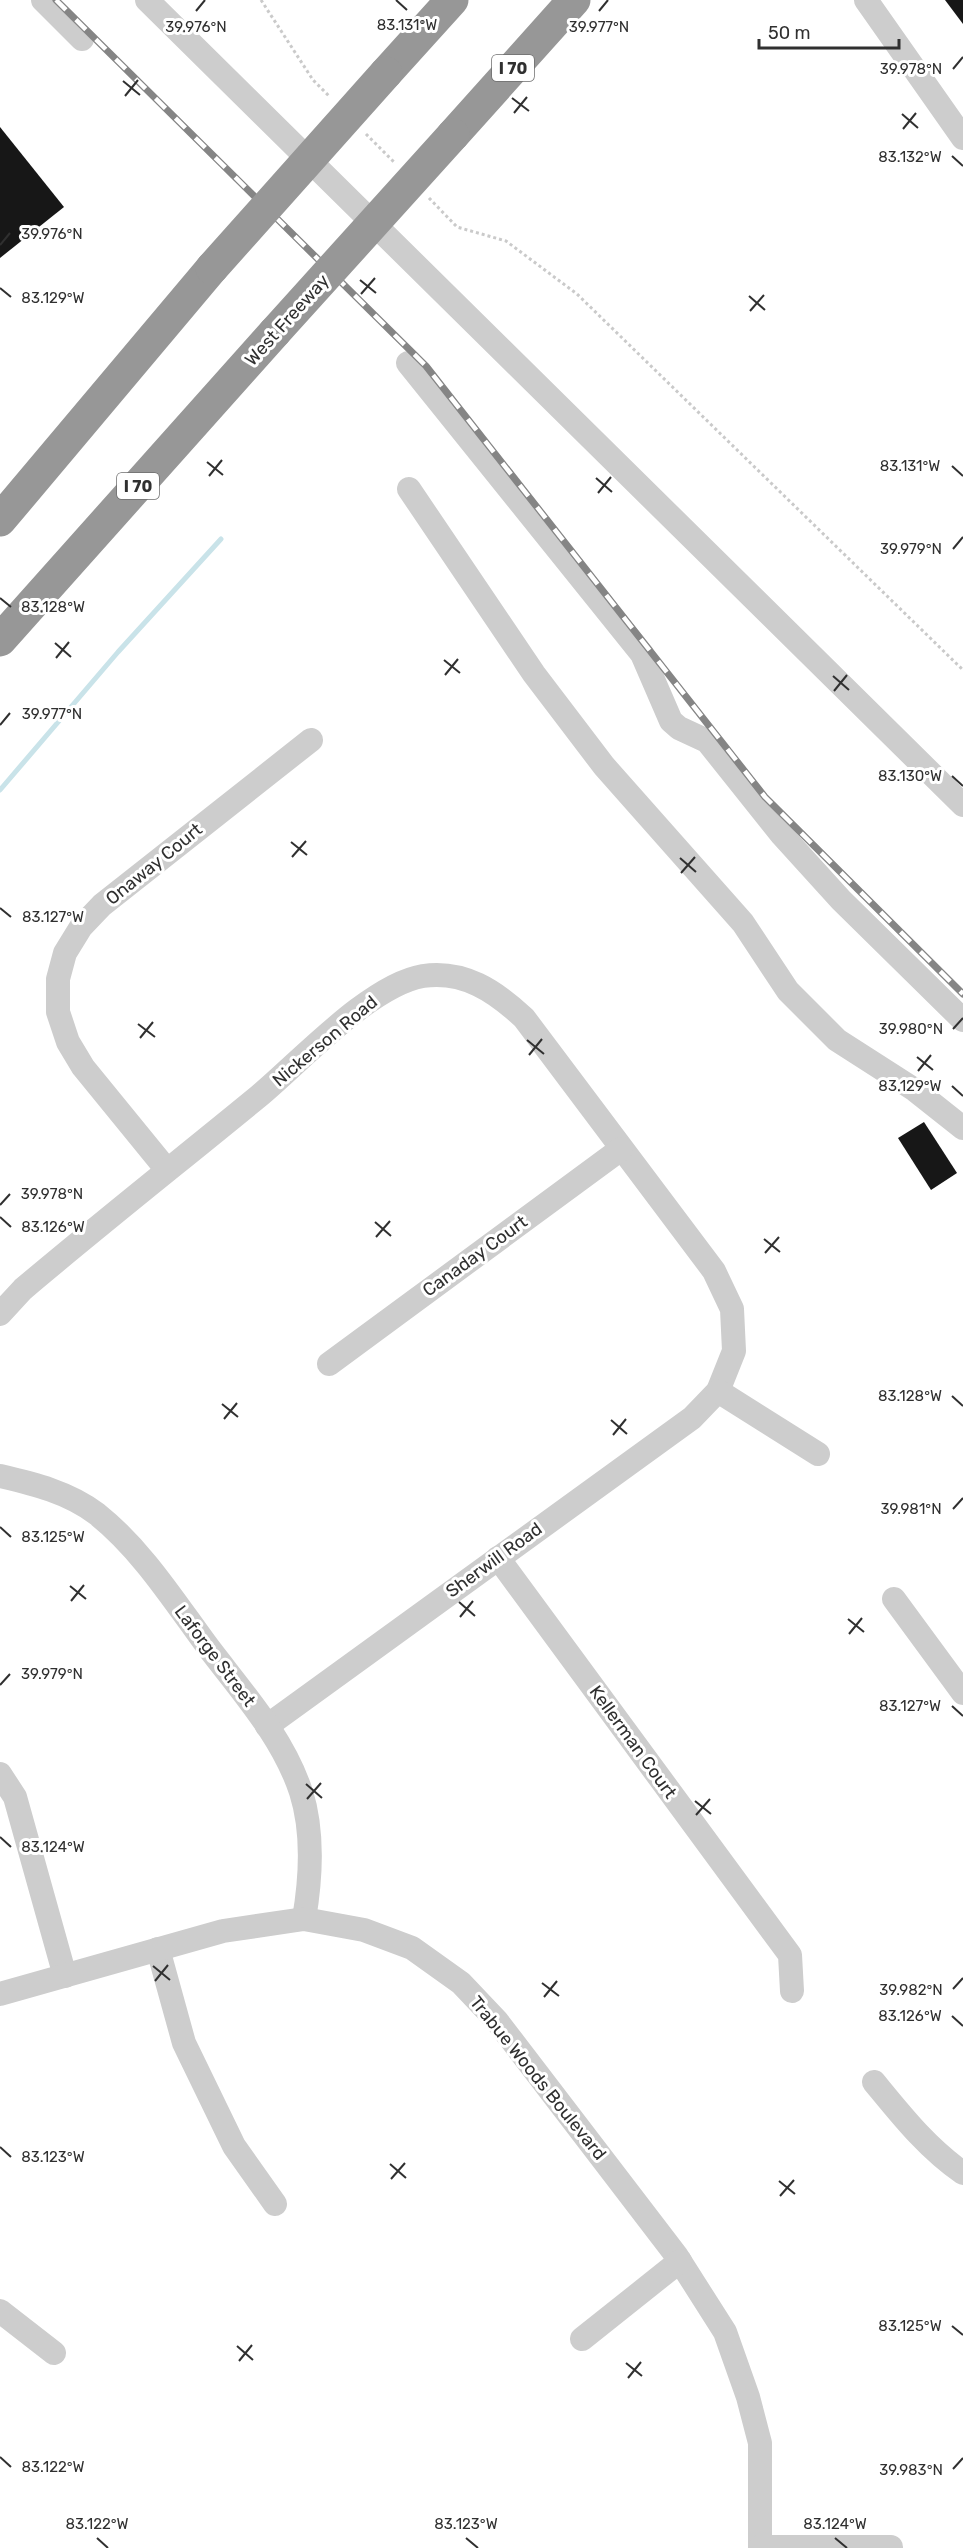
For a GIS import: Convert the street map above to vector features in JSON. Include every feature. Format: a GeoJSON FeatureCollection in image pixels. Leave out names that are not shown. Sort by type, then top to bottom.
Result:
{"type":"FeatureCollection","features":[{"type":"Feature","properties":{"kind":"highway"},"geometry":{"type":"LineString","coordinates":[[0,520],[212,268],[452,0]]}},
{"type":"Feature","properties":{"kind":"highway","name":"West Freeway"},"geometry":{"type":"LineString","coordinates":[[0,640],[574,0]]}},
{"type":"Feature","properties":{"kind":"highway"},"geometry":{"type":"LineString","coordinates":[[0,486],[212,268]]}},
{"type":"Feature","properties":{"kind":"street"},"geometry":{"type":"LineString","coordinates":[[43,0],[82,39]]}},
{"type":"Feature","properties":{"kind":"street"},"geometry":{"type":"LineString","coordinates":[[147,0],[963,805]]}},
{"type":"Feature","properties":{"kind":"street"},"geometry":{"type":"LineString","coordinates":[[866,0],[963,138]]}},
{"type":"Feature","properties":{"kind":"street"},"geometry":{"type":"LineString","coordinates":[[408,363],[642,654],[671,721],[679,728],[707,741],[782,835],[841,900],[963,1020]]}},
{"type":"Feature","properties":{"kind":"street"},"geometry":{"type":"LineString","coordinates":[[409,489],[534,674],[604,766],[743,923],[788,991],[837,1040],[915,1090],[963,1128]]}},
{"type":"Feature","properties":{"kind":"street","name":"Onaway Court"},"geometry":{"type":"LineString","coordinates":[[167,1170],[83,1066],[68,1042],[58,1012],[58,979],[65,953],[81,927],[102,905],[311,740]]}},
{"type":"Feature","properties":{"kind":"street","name":"Nickerson Road"},"geometry":{"type":"LineString","coordinates":[[0,1314],[32,1281],[262,1094],[371,999],[398,984],[423,976],[453,976],[479,983],[503,999],[524,1018],[714,1270],[732,1309],[734,1352],[718,1391]]}},
{"type":"Feature","properties":{"kind":"street","name":"Canaday Court"},"geometry":{"type":"LineString","coordinates":[[329,1364],[621,1149]]}},
{"type":"Feature","properties":{"kind":"street"},"geometry":{"type":"LineString","coordinates":[[718,1391],[818,1454]]}},
{"type":"Feature","properties":{"kind":"street","name":"Sherwill Road"},"geometry":{"type":"LineString","coordinates":[[267,1726],[692,1418],[718,1391]]}},
{"type":"Feature","properties":{"kind":"street","name":"Laforge Street"},"geometry":{"type":"LineString","coordinates":[[0,1476],[36,1484],[67,1496],[96,1514],[123,1538],[152,1572],[267,1726],[289,1762],[301,1793],[308,1821],[310,1883],[304,1919]]}},
{"type":"Feature","properties":{"kind":"street","name":"Kellerman Court"},"geometry":{"type":"LineString","coordinates":[[498,1558],[790,1955],[792,1990]]}},
{"type":"Feature","properties":{"kind":"street"},"geometry":{"type":"LineString","coordinates":[[894,1599],[963,1693]]}},
{"type":"Feature","properties":{"kind":"street"},"geometry":{"type":"LineString","coordinates":[[0,1774],[15,1797],[65,1976]]}},
{"type":"Feature","properties":{"kind":"street","name":"Trabue Woods Boulevard"},"geometry":{"type":"LineString","coordinates":[[0,1994],[223,1931],[304,1919],[364,1930],[412,1948],[461,1983],[497,2021],[680,2261],[725,2332],[748,2397],[760,2443],[760,2548]]}},
{"type":"Feature","properties":{"kind":"street"},"geometry":{"type":"LineString","coordinates":[[158,1949],[184,2043],[234,2146],[276,2204]]}},
{"type":"Feature","properties":{"kind":"street"},"geometry":{"type":"LineString","coordinates":[[874,2082],[920,2138],[941,2158],[963,2173]]}},
{"type":"Feature","properties":{"kind":"street"},"geometry":{"type":"LineString","coordinates":[[582,2339],[680,2261]]}},
{"type":"Feature","properties":{"kind":"street"},"geometry":{"type":"LineString","coordinates":[[0,2311],[54,2353]]}},
{"type":"Feature","properties":{"kind":"street"},"geometry":{"type":"LineString","coordinates":[[760,2548],[891,2547]]}},
{"type":"Feature","properties":{"kind":"path"},"geometry":{"type":"LineString","coordinates":[[261,0],[314,80],[337,104]]}},
{"type":"Feature","properties":{"kind":"path"},"geometry":{"type":"LineString","coordinates":[[361,129],[401,169]]}},
{"type":"Feature","properties":{"kind":"path"},"geometry":{"type":"LineString","coordinates":[[425,194],[457,226],[506,241],[577,294],[963,670]]}},
{"type":"Feature","properties":{"kind":"building"},"geometry":{"type":"Polygon","coordinates":[[[945,0],[963,0],[963,24],[945,0]]]}},
{"type":"Feature","properties":{"kind":"building"},"geometry":{"type":"Polygon","coordinates":[[[0,127],[64,207],[0,258],[0,127]]]}},
{"type":"Feature","properties":{"kind":"building"},"geometry":{"type":"Polygon","coordinates":[[[924,1122],[957,1173],[931,1190],[898,1138],[924,1122]]]}},
{"type":"Feature","properties":{"kind":"waterway"},"geometry":{"type":"LineString","coordinates":[[0,790],[118,652],[221,539]]}},
{"type":"Feature","properties":{"kind":"railway"},"geometry":{"type":"LineString","coordinates":[[56,0],[426,366],[765,797],[963,994]]}}]}
